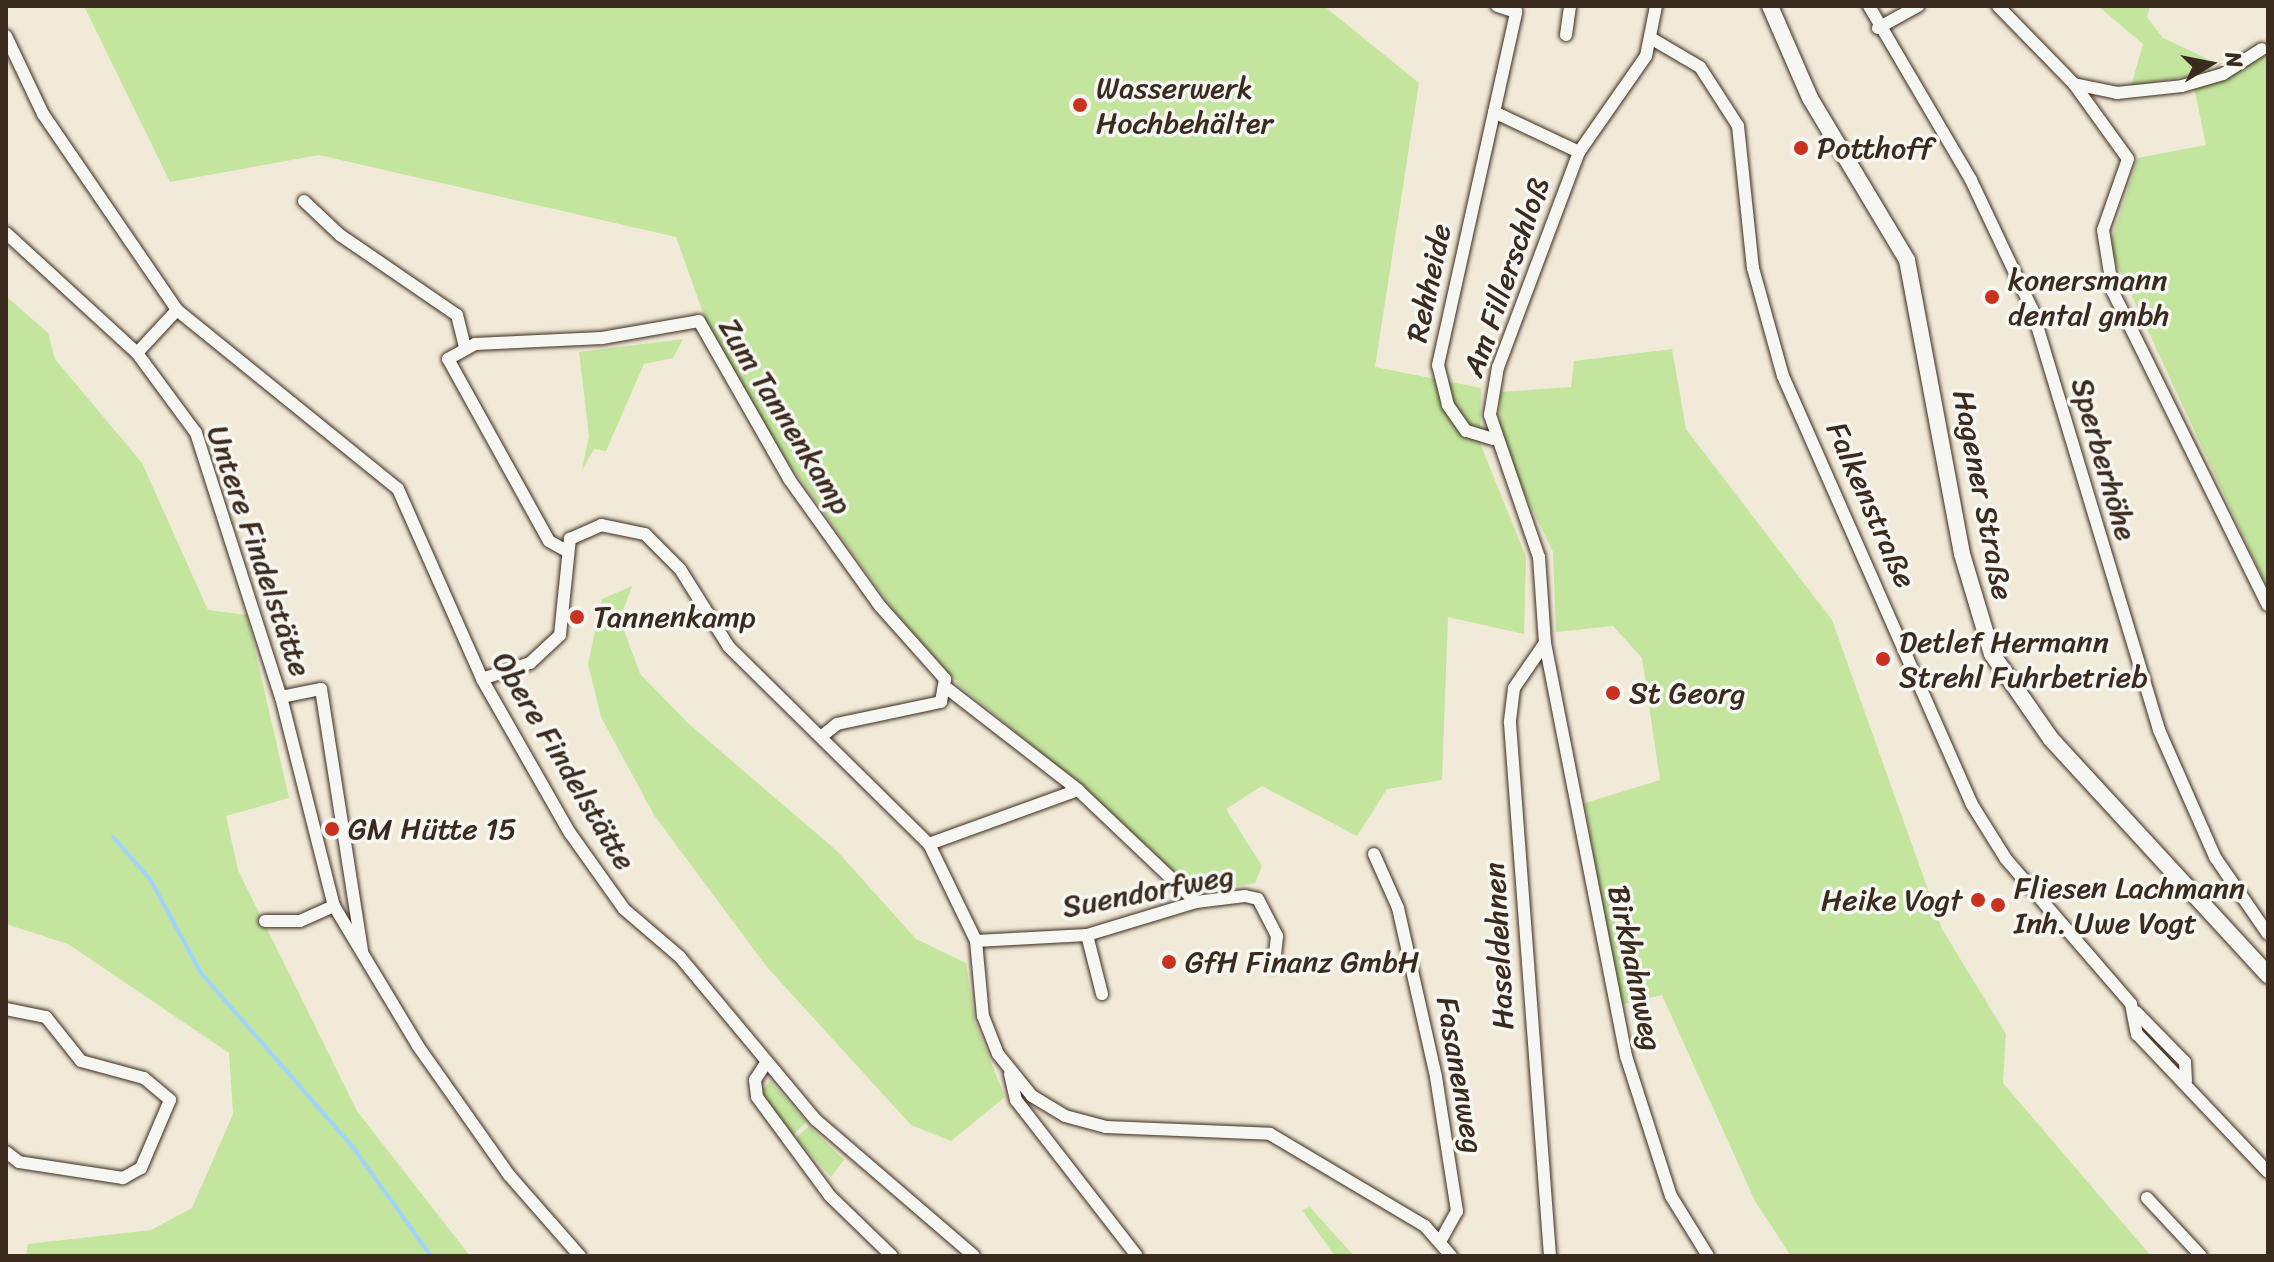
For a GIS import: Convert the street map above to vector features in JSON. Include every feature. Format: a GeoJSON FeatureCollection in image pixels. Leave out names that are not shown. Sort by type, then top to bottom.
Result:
{"type":"FeatureCollection","features":[{"type":"Feature","properties":{"kind":"main road","name":"Hagener Straße"},"geometry":{"type":"LineString","coordinates":[[1770,6],[1810,98],[1907,260],[1964,566],[1992,654],[2051,739],[2268,975]]}},
{"type":"Feature","properties":{"kind":"street","name":"Rehheide"},"geometry":{"type":"LineString","coordinates":[[1493,439],[1466,431],[1448,405],[1438,365],[1517,9],[1497,6]]}},
{"type":"Feature","properties":{"kind":"street"},"geometry":{"type":"LineString","coordinates":[[1566,35],[1570,6]]}},
{"type":"Feature","properties":{"kind":"street"},"geometry":{"type":"LineString","coordinates":[[1654,40],[1656,6]]}},
{"type":"Feature","properties":{"kind":"street","name":"Sperberhöhe"},"geometry":{"type":"LineString","coordinates":[[1869,6],[1878,28],[1971,180],[2032,309],[2159,730],[2215,857],[2268,934]]}},
{"type":"Feature","properties":{"kind":"street"},"geometry":{"type":"LineString","coordinates":[[1878,28],[1918,6]]}},
{"type":"Feature","properties":{"kind":"street"},"geometry":{"type":"LineString","coordinates":[[1998,6],[2074,84],[2128,159],[2103,230],[2113,292],[2268,605]]}},
{"type":"Feature","properties":{"kind":"street","name":"Obere Findelstätte"},"geometry":{"type":"LineString","coordinates":[[6,36],[93,193],[177,310],[398,489],[482,679],[598,877],[719,999],[766,1063],[816,1120],[974,1256]]}},
{"type":"Feature","properties":{"kind":"street","name":"Am Fillerschloß"},"geometry":{"type":"LineString","coordinates":[[1554,677],[1545,643],[1539,557],[1493,439],[1498,367],[1579,152],[1654,40]]}},
{"type":"Feature","properties":{"kind":"street","name":"Falkenstraße"},"geometry":{"type":"LineString","coordinates":[[1654,40],[1700,67],[1738,126],[1753,268],[1783,376],[1971,803],[2006,859],[2136,1012],[2137,1034],[2175,1078],[2186,1081],[2268,1172]]}},
{"type":"Feature","properties":{"kind":"street"},"geometry":{"type":"LineString","coordinates":[[2074,84],[2117,93],[2182,86],[2223,74],[2262,49]]}},
{"type":"Feature","properties":{"kind":"street"},"geometry":{"type":"LineString","coordinates":[[1494,112],[1579,152]]}},
{"type":"Feature","properties":{"kind":"street"},"geometry":{"type":"LineString","coordinates":[[304,201],[340,235],[457,315],[465,346],[448,359],[449,371],[549,541],[565,550]]}},
{"type":"Feature","properties":{"kind":"street","name":"Untere Findelstätte"},"geometry":{"type":"LineString","coordinates":[[6,233],[137,353],[196,433],[281,697],[334,906],[363,959],[509,1175],[580,1256]]}},
{"type":"Feature","properties":{"kind":"street"},"geometry":{"type":"LineString","coordinates":[[137,353],[177,310]]}},
{"type":"Feature","properties":{"kind":"street","name":"Zum Tannenkamp"},"geometry":{"type":"LineString","coordinates":[[465,346],[602,338],[699,321],[789,479],[948,689],[1078,790],[1196,902]]}},
{"type":"Feature","properties":{"kind":"street"},"geometry":{"type":"LineString","coordinates":[[482,679],[530,663],[560,635],[565,550],[584,530],[601,525],[645,534],[680,569],[729,647],[929,844],[976,941],[983,1016],[1010,1074],[1016,1100],[1137,1256]]}},
{"type":"Feature","properties":{"kind":"street","name":"Haseldehnen"},"geometry":{"type":"LineString","coordinates":[[1545,643],[1514,688],[1510,723],[1550,1256]]}},
{"type":"Feature","properties":{"kind":"street","name":"Birkhahnweg"},"geometry":{"type":"LineString","coordinates":[[1554,677],[1626,1056],[1671,1196],[1708,1256]]}},
{"type":"Feature","properties":{"kind":"street","name":"Untere Findelstätte"},"geometry":{"type":"LineString","coordinates":[[281,697],[321,689],[363,959]]}},
{"type":"Feature","properties":{"kind":"street"},"geometry":{"type":"LineString","coordinates":[[822,736],[837,724],[941,702],[948,689]]}},
{"type":"Feature","properties":{"kind":"street"},"geometry":{"type":"LineString","coordinates":[[929,844],[1078,790]]}},
{"type":"Feature","properties":{"kind":"street","name":"Fasanenweg"},"geometry":{"type":"LineString","coordinates":[[1374,854],[1402,921],[1436,1077],[1457,1211],[1441,1240]]}},
{"type":"Feature","properties":{"kind":"street","name":"Suendorfweg"},"geometry":{"type":"LineString","coordinates":[[976,941],[1087,935],[1196,902],[1258,899],[1277,936],[1274,966]]}},
{"type":"Feature","properties":{"kind":"street"},"geometry":{"type":"LineString","coordinates":[[265,921],[300,921],[334,906]]}},
{"type":"Feature","properties":{"kind":"street"},"geometry":{"type":"LineString","coordinates":[[1087,935],[1102,994]]}},
{"type":"Feature","properties":{"kind":"street"},"geometry":{"type":"LineString","coordinates":[[6,1009],[46,1017],[81,1061],[144,1078],[170,1100],[141,1168],[123,1178],[19,1162],[6,1152]]}},
{"type":"Feature","properties":{"kind":"street"},"geometry":{"type":"LineString","coordinates":[[766,1063],[755,1080],[757,1097],[830,1196],[892,1256]]}},
{"type":"Feature","properties":{"kind":"street"},"geometry":{"type":"LineString","coordinates":[[1010,1074],[1065,1116],[1106,1127],[1270,1134],[1441,1240],[1451,1256]]}},
{"type":"Feature","properties":{"kind":"street"},"geometry":{"type":"LineString","coordinates":[[2147,1198],[2201,1256]]}},
{"type":"Feature","properties":{"kind":"green space"},"geometry":{"type":"Polygon","coordinates":[[[84,6],[1324,6],[1419,83],[1375,367],[1481,388],[1480,443],[1526,557],[1524,634],[1448,617],[1442,780],[1387,789],[1357,836],[1262,786],[1226,809],[1262,866],[1255,883],[1196,893],[1086,789],[961,687],[892,608],[768,434],[708,327],[676,237],[319,155],[170,182],[84,6]]]}},
{"type":"Feature","properties":{"kind":"green space"},"geometry":{"type":"Polygon","coordinates":[[[2098,6],[2150,6],[2147,17],[2163,38],[2206,58],[2211,72],[2131,86],[2143,44],[2098,6]]]}},
{"type":"Feature","properties":{"kind":"green space"},"geometry":{"type":"Polygon","coordinates":[[[2268,50],[2268,589],[2109,247],[2138,158],[2206,145],[2194,87],[2219,81],[2268,50]]]}},
{"type":"Feature","properties":{"kind":"green space"},"geometry":{"type":"Polygon","coordinates":[[[7,297],[48,333],[55,359],[142,463],[208,610],[247,615],[289,798],[226,816],[238,870],[357,1111],[470,1256],[26,1256],[28,1244],[151,1230],[192,1208],[233,1114],[229,1053],[68,944],[6,924],[7,297]]]}},
{"type":"Feature","properties":{"kind":"green space"},"geometry":{"type":"Polygon","coordinates":[[[683,339],[673,358],[644,364],[606,451],[594,449],[582,470],[589,436],[579,352],[683,339]]]}},
{"type":"Feature","properties":{"kind":"green space"},"geometry":{"type":"Polygon","coordinates":[[[1672,349],[1686,429],[1832,620],[1942,929],[2006,1034],[2003,1083],[2151,1256],[1791,1256],[1755,1201],[1662,995],[1619,1005],[1585,803],[1660,780],[1642,658],[1613,626],[1556,632],[1553,552],[1500,443],[1500,392],[1571,387],[1574,361],[1672,349]]]}},
{"type":"Feature","properties":{"kind":"green space"},"geometry":{"type":"Polygon","coordinates":[[[632,586],[620,619],[640,674],[690,725],[837,851],[916,939],[966,963],[975,1023],[1005,1097],[951,1141],[911,1125],[766,966],[654,815],[601,717],[588,664],[602,599],[632,586]]]}},
{"type":"Feature","properties":{"kind":"green space"},"geometry":{"type":"Polygon","coordinates":[[[770,1081],[806,1122],[793,1135],[761,1092],[770,1081]]]}},
{"type":"Feature","properties":{"kind":"green space"},"geometry":{"type":"Polygon","coordinates":[[[809,1126],[844,1160],[831,1177],[796,1138],[809,1126]]]}},
{"type":"Feature","properties":{"kind":"green space"},"geometry":{"type":"Polygon","coordinates":[[[1310,1207],[1354,1256],[1335,1256],[1302,1210],[1310,1207]]]}},
{"type":"Feature","properties":{"kind":"waterway"},"geometry":{"type":"LineString","coordinates":[[113,837],[150,879],[201,973],[352,1146],[431,1256]]}},
{"type":"Feature","properties":{"kind":"place","name":"Wasserwerk Hochbehälter"},"geometry":{"type":"Point","coordinates":[1080,105]}},
{"type":"Feature","properties":{"kind":"place","name":"Potthoff"},"geometry":{"type":"Point","coordinates":[1801,148]}},
{"type":"Feature","properties":{"kind":"place","name":"konersmann dental gmbh"},"geometry":{"type":"Point","coordinates":[1992,297]}},
{"type":"Feature","properties":{"kind":"place","name":"Tannenkamp"},"geometry":{"type":"Point","coordinates":[577,617]}},
{"type":"Feature","properties":{"kind":"place","name":"Detlef Hermann Strehl Fuhrbetrieb"},"geometry":{"type":"Point","coordinates":[1883,659]}},
{"type":"Feature","properties":{"kind":"place","name":"St Georg"},"geometry":{"type":"Point","coordinates":[1613,693]}},
{"type":"Feature","properties":{"kind":"place","name":"GM Hütte 15"},"geometry":{"type":"Point","coordinates":[332,829]}},
{"type":"Feature","properties":{"kind":"place","name":"Heike Vogt"},"geometry":{"type":"Point","coordinates":[1978,900]}},
{"type":"Feature","properties":{"kind":"place","name":"Fliesen Lachmann Inh. Uwe Vogt"},"geometry":{"type":"Point","coordinates":[1998,905]}},
{"type":"Feature","properties":{"kind":"place","name":"GfH Finanz GmbH"},"geometry":{"type":"Point","coordinates":[1169,962]}}]}
